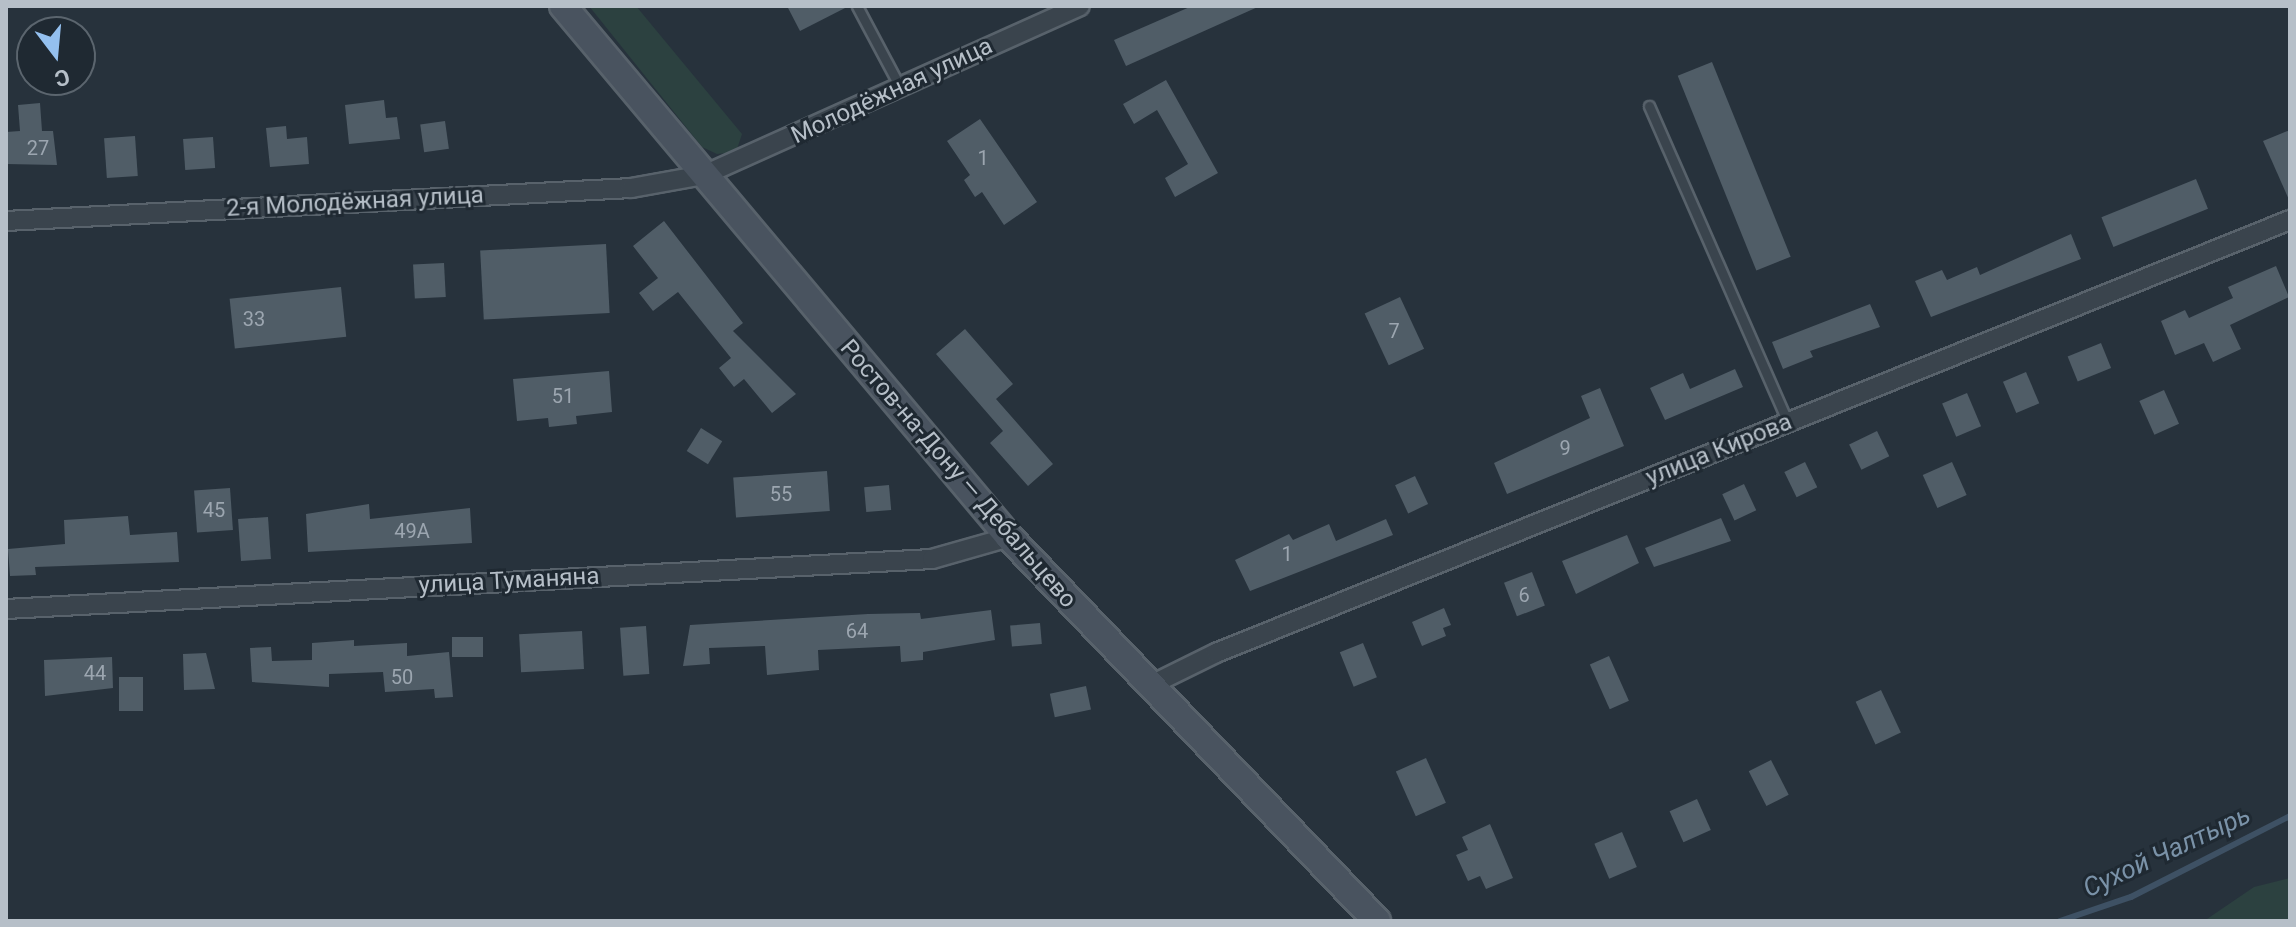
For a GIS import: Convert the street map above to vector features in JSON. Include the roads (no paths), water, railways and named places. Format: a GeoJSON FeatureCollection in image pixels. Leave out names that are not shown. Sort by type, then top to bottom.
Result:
{"type":"FeatureCollection","features":[{"type":"Feature","properties":{"kind":"street","name":"Ростов-на-Дону — Дебальцево"},"geometry":{"type":"LineString","coordinates":[[563,6],[1009,537],[1377,921]]}},
{"type":"Feature","properties":{"kind":"street","name":"Молодёжная улица"},"geometry":{"type":"LineString","coordinates":[[704,175],[1080,6]]}},
{"type":"Feature","properties":{"kind":"street","name":"2-я Молодёжная улица"},"geometry":{"type":"LineString","coordinates":[[6,221],[631,188],[704,175]]}},
{"type":"Feature","properties":{"kind":"street","name":"улица Кирова"},"geometry":{"type":"LineString","coordinates":[[1149,686],[1216,653],[2290,220]]}},
{"type":"Feature","properties":{"kind":"street","name":"улица Туманяна"},"geometry":{"type":"LineString","coordinates":[[6,609],[932,559],[1009,537]]}},
{"type":"Feature","properties":{"kind":"lane"},"geometry":{"type":"LineString","coordinates":[[857,6],[899,85]]}},
{"type":"Feature","properties":{"kind":"lane"},"geometry":{"type":"LineString","coordinates":[[1649,106],[1788,423]]}},
{"type":"Feature","properties":{"kind":"waterway","name":"Сухой Чалтырь"},"geometry":{"type":"LineString","coordinates":[[2060,921],[2131,897],[2290,816]]}}]}
